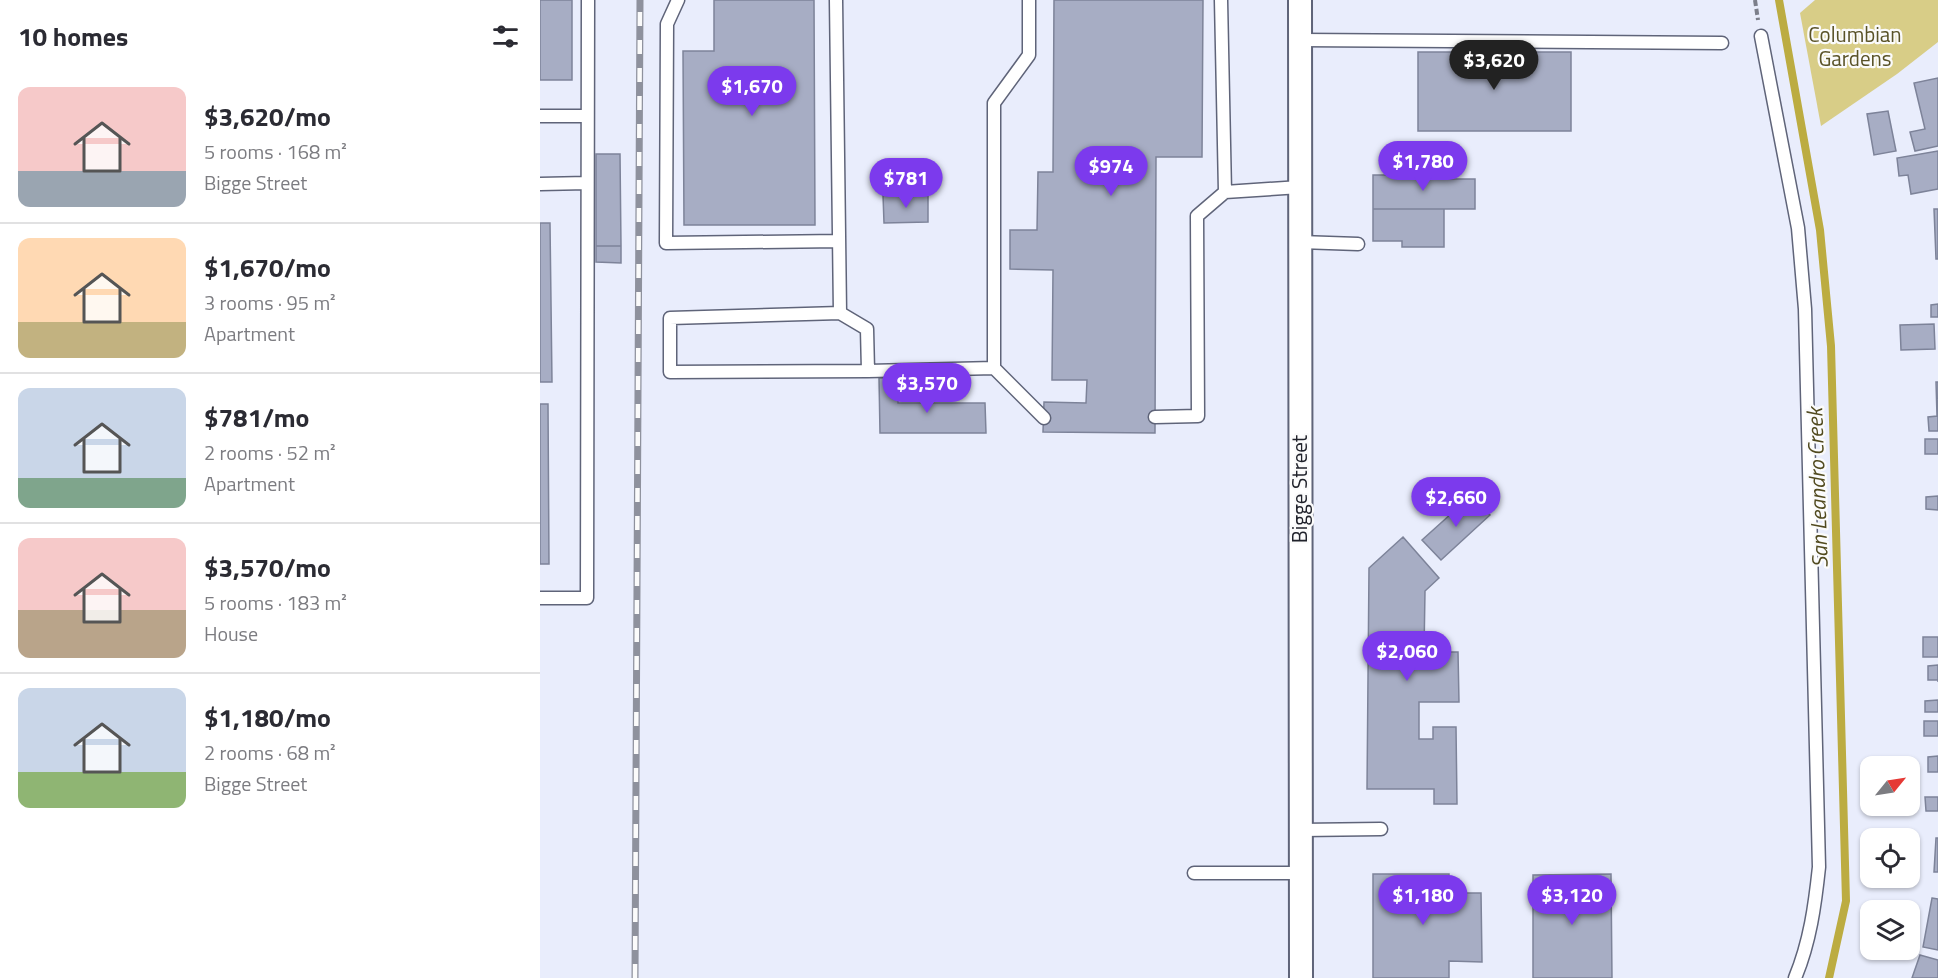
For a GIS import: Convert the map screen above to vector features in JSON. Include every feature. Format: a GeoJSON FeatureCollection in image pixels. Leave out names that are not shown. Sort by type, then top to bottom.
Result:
{"type":"FeatureCollection","features":[{"type":"Feature","properties":{"kind":"street","name":"Bigge Street"},"geometry":{"type":"LineString","coordinates":[[1300,0],[1301,978]]}},
{"type":"Feature","properties":{"kind":"lane"},"geometry":{"type":"LineString","coordinates":[[540,598],[587,598],[588,0]]}},
{"type":"Feature","properties":{"kind":"lane"},"geometry":{"type":"LineString","coordinates":[[678,0],[667,24],[666,243],[839,241]]}},
{"type":"Feature","properties":{"kind":"lane"},"geometry":{"type":"LineString","coordinates":[[836,0],[840,314]]}},
{"type":"Feature","properties":{"kind":"lane"},"geometry":{"type":"LineString","coordinates":[[1029,0],[1029,55],[994,103],[994,368],[1044,418]]}},
{"type":"Feature","properties":{"kind":"lane"},"geometry":{"type":"LineString","coordinates":[[1221,0],[1225,192]]}},
{"type":"Feature","properties":{"kind":"lane"},"geometry":{"type":"LineString","coordinates":[[1761,36],[1798,228],[1805,309],[1819,867],[1815,909],[1804,955],[1795,978]]}},
{"type":"Feature","properties":{"kind":"lane"},"geometry":{"type":"LineString","coordinates":[[1300,40],[1722,43]]}},
{"type":"Feature","properties":{"kind":"lane"},"geometry":{"type":"LineString","coordinates":[[540,116],[587,116]]}},
{"type":"Feature","properties":{"kind":"lane"},"geometry":{"type":"LineString","coordinates":[[540,183],[587,183]]}},
{"type":"Feature","properties":{"kind":"lane"},"geometry":{"type":"LineString","coordinates":[[1155,417],[1198,416],[1197,216],[1225,192],[1300,187]]}},
{"type":"Feature","properties":{"kind":"lane"},"geometry":{"type":"LineString","coordinates":[[1300,242],[1358,244]]}},
{"type":"Feature","properties":{"kind":"lane"},"geometry":{"type":"LineString","coordinates":[[868,371],[867,329],[840,314],[670,318],[670,372],[868,371],[994,368]]}},
{"type":"Feature","properties":{"kind":"lane"},"geometry":{"type":"LineString","coordinates":[[1301,830],[1381,829]]}},
{"type":"Feature","properties":{"kind":"lane"},"geometry":{"type":"LineString","coordinates":[[1194,873],[1301,873]]}},
{"type":"Feature","properties":{"kind":"green space","name":"Columbian Gardens"},"geometry":{"type":"Polygon","coordinates":[[[1815,0],[1938,0],[1938,42],[1897,74],[1821,126],[1800,13],[1815,0]]]}},
{"type":"Feature","properties":{"kind":"building"},"geometry":{"type":"Polygon","coordinates":[[[540,0],[572,0],[572,80],[540,80],[540,0]]]}},
{"type":"Feature","properties":{"kind":"building"},"geometry":{"type":"Polygon","coordinates":[[[714,0],[814,0],[815,225],[684,225],[683,51],[714,51],[714,0]]]}},
{"type":"Feature","properties":{"kind":"building"},"geometry":{"type":"Polygon","coordinates":[[[1054,0],[1203,0],[1202,157],[1156,157],[1155,433],[1043,432],[1044,402],[1086,403],[1087,380],[1052,380],[1053,270],[1010,269],[1010,230],[1037,230],[1038,172],[1053,172],[1054,0]]]}},
{"type":"Feature","properties":{"kind":"building"},"geometry":{"type":"Polygon","coordinates":[[[1418,52],[1571,52],[1571,131],[1418,131],[1418,52]]]}},
{"type":"Feature","properties":{"kind":"building"},"geometry":{"type":"Polygon","coordinates":[[[1938,78],[1938,146],[1915,151],[1910,132],[1925,129],[1914,83],[1938,78]]]}},
{"type":"Feature","properties":{"kind":"building"},"geometry":{"type":"Polygon","coordinates":[[[1888,111],[1896,151],[1874,155],[1867,114],[1888,111]]]}},
{"type":"Feature","properties":{"kind":"building"},"geometry":{"type":"Polygon","coordinates":[[[1938,151],[1938,189],[1911,194],[1908,175],[1899,176],[1897,158],[1938,151]]]}},
{"type":"Feature","properties":{"kind":"building"},"geometry":{"type":"Polygon","coordinates":[[[596,154],[620,154],[621,246],[596,246],[596,154]]]}},
{"type":"Feature","properties":{"kind":"building"},"geometry":{"type":"Polygon","coordinates":[[[1373,175],[1451,175],[1451,179],[1475,179],[1475,209],[1373,209],[1373,175]]]}},
{"type":"Feature","properties":{"kind":"building"},"geometry":{"type":"Polygon","coordinates":[[[883,195],[928,195],[928,222],[884,223],[883,195]]]}},
{"type":"Feature","properties":{"kind":"building"},"geometry":{"type":"Polygon","coordinates":[[[1373,209],[1444,209],[1444,247],[1402,247],[1402,241],[1373,241],[1373,209]]]}},
{"type":"Feature","properties":{"kind":"building"},"geometry":{"type":"Polygon","coordinates":[[[1934,209],[1938,209],[1938,259],[1936,259],[1934,209]]]}},
{"type":"Feature","properties":{"kind":"building"},"geometry":{"type":"Polygon","coordinates":[[[540,223],[550,223],[552,382],[540,382],[540,223]]]}},
{"type":"Feature","properties":{"kind":"building"},"geometry":{"type":"Polygon","coordinates":[[[596,246],[621,246],[621,263],[596,262],[596,246]]]}},
{"type":"Feature","properties":{"kind":"building"},"geometry":{"type":"Polygon","coordinates":[[[1938,304],[1938,317],[1931,317],[1931,305],[1938,304]]]}},
{"type":"Feature","properties":{"kind":"building"},"geometry":{"type":"Polygon","coordinates":[[[1934,324],[1935,349],[1901,350],[1900,325],[1934,324]]]}},
{"type":"Feature","properties":{"kind":"building"},"geometry":{"type":"Polygon","coordinates":[[[879,378],[898,378],[898,403],[985,403],[986,433],[880,433],[879,378]]]}},
{"type":"Feature","properties":{"kind":"building"},"geometry":{"type":"Polygon","coordinates":[[[1936,382],[1938,382],[1938,431],[1929,431],[1928,417],[1937,416],[1936,382]]]}},
{"type":"Feature","properties":{"kind":"building"},"geometry":{"type":"Polygon","coordinates":[[[540,404],[548,404],[549,564],[540,564],[540,404]]]}},
{"type":"Feature","properties":{"kind":"building"},"geometry":{"type":"Polygon","coordinates":[[[1925,439],[1938,439],[1938,454],[1925,454],[1925,439]]]}},
{"type":"Feature","properties":{"kind":"building"},"geometry":{"type":"Polygon","coordinates":[[[1472,495],[1490,515],[1441,560],[1422,540],[1472,495]]]}},
{"type":"Feature","properties":{"kind":"building"},"geometry":{"type":"Polygon","coordinates":[[[1938,496],[1938,510],[1926,509],[1926,497],[1938,496]]]}},
{"type":"Feature","properties":{"kind":"building"},"geometry":{"type":"Polygon","coordinates":[[[1403,537],[1439,578],[1425,591],[1424,652],[1458,652],[1459,702],[1419,702],[1419,739],[1433,739],[1433,727],[1456,727],[1457,804],[1434,804],[1434,789],[1367,789],[1369,568],[1403,537]]]}},
{"type":"Feature","properties":{"kind":"building"},"geometry":{"type":"Polygon","coordinates":[[[1923,637],[1938,637],[1938,657],[1923,657],[1923,637]]]}},
{"type":"Feature","properties":{"kind":"building"},"geometry":{"type":"Polygon","coordinates":[[[1938,665],[1938,680],[1928,680],[1928,666],[1938,665]]]}},
{"type":"Feature","properties":{"kind":"building"},"geometry":{"type":"Polygon","coordinates":[[[1938,700],[1938,712],[1925,712],[1925,701],[1938,700]]]}},
{"type":"Feature","properties":{"kind":"building"},"geometry":{"type":"Polygon","coordinates":[[[1924,721],[1938,721],[1938,736],[1924,736],[1924,721]]]}},
{"type":"Feature","properties":{"kind":"building"},"geometry":{"type":"Polygon","coordinates":[[[1938,756],[1938,772],[1928,772],[1928,757],[1938,756]]]}},
{"type":"Feature","properties":{"kind":"building"},"geometry":{"type":"Polygon","coordinates":[[[1925,797],[1938,797],[1938,811],[1926,811],[1925,797]]]}},
{"type":"Feature","properties":{"kind":"building"},"geometry":{"type":"Polygon","coordinates":[[[1936,838],[1938,838],[1938,872],[1934,872],[1936,838]]]}},
{"type":"Feature","properties":{"kind":"building"},"geometry":{"type":"Polygon","coordinates":[[[1373,874],[1449,874],[1449,893],[1481,893],[1482,962],[1449,961],[1449,978],[1373,978],[1373,874]]]}},
{"type":"Feature","properties":{"kind":"building"},"geometry":{"type":"Polygon","coordinates":[[[1611,874],[1612,978],[1533,978],[1533,875],[1611,874]]]}},
{"type":"Feature","properties":{"kind":"building"},"geometry":{"type":"Polygon","coordinates":[[[1932,898],[1938,899],[1938,950],[1923,947],[1932,898]]]}},
{"type":"Feature","properties":{"kind":"building"},"geometry":{"type":"Polygon","coordinates":[[[1920,955],[1938,960],[1938,978],[1912,978],[1920,955]]]}},
{"type":"Feature","properties":{"kind":"waterway","name":"San Leandro Creek"},"geometry":{"type":"LineString","coordinates":[[1779,0],[1820,230],[1831,346],[1846,901],[1829,978]]}},
{"type":"Feature","properties":{"kind":"railway"},"geometry":{"type":"LineString","coordinates":[[635,978],[640,0]]}}]}
